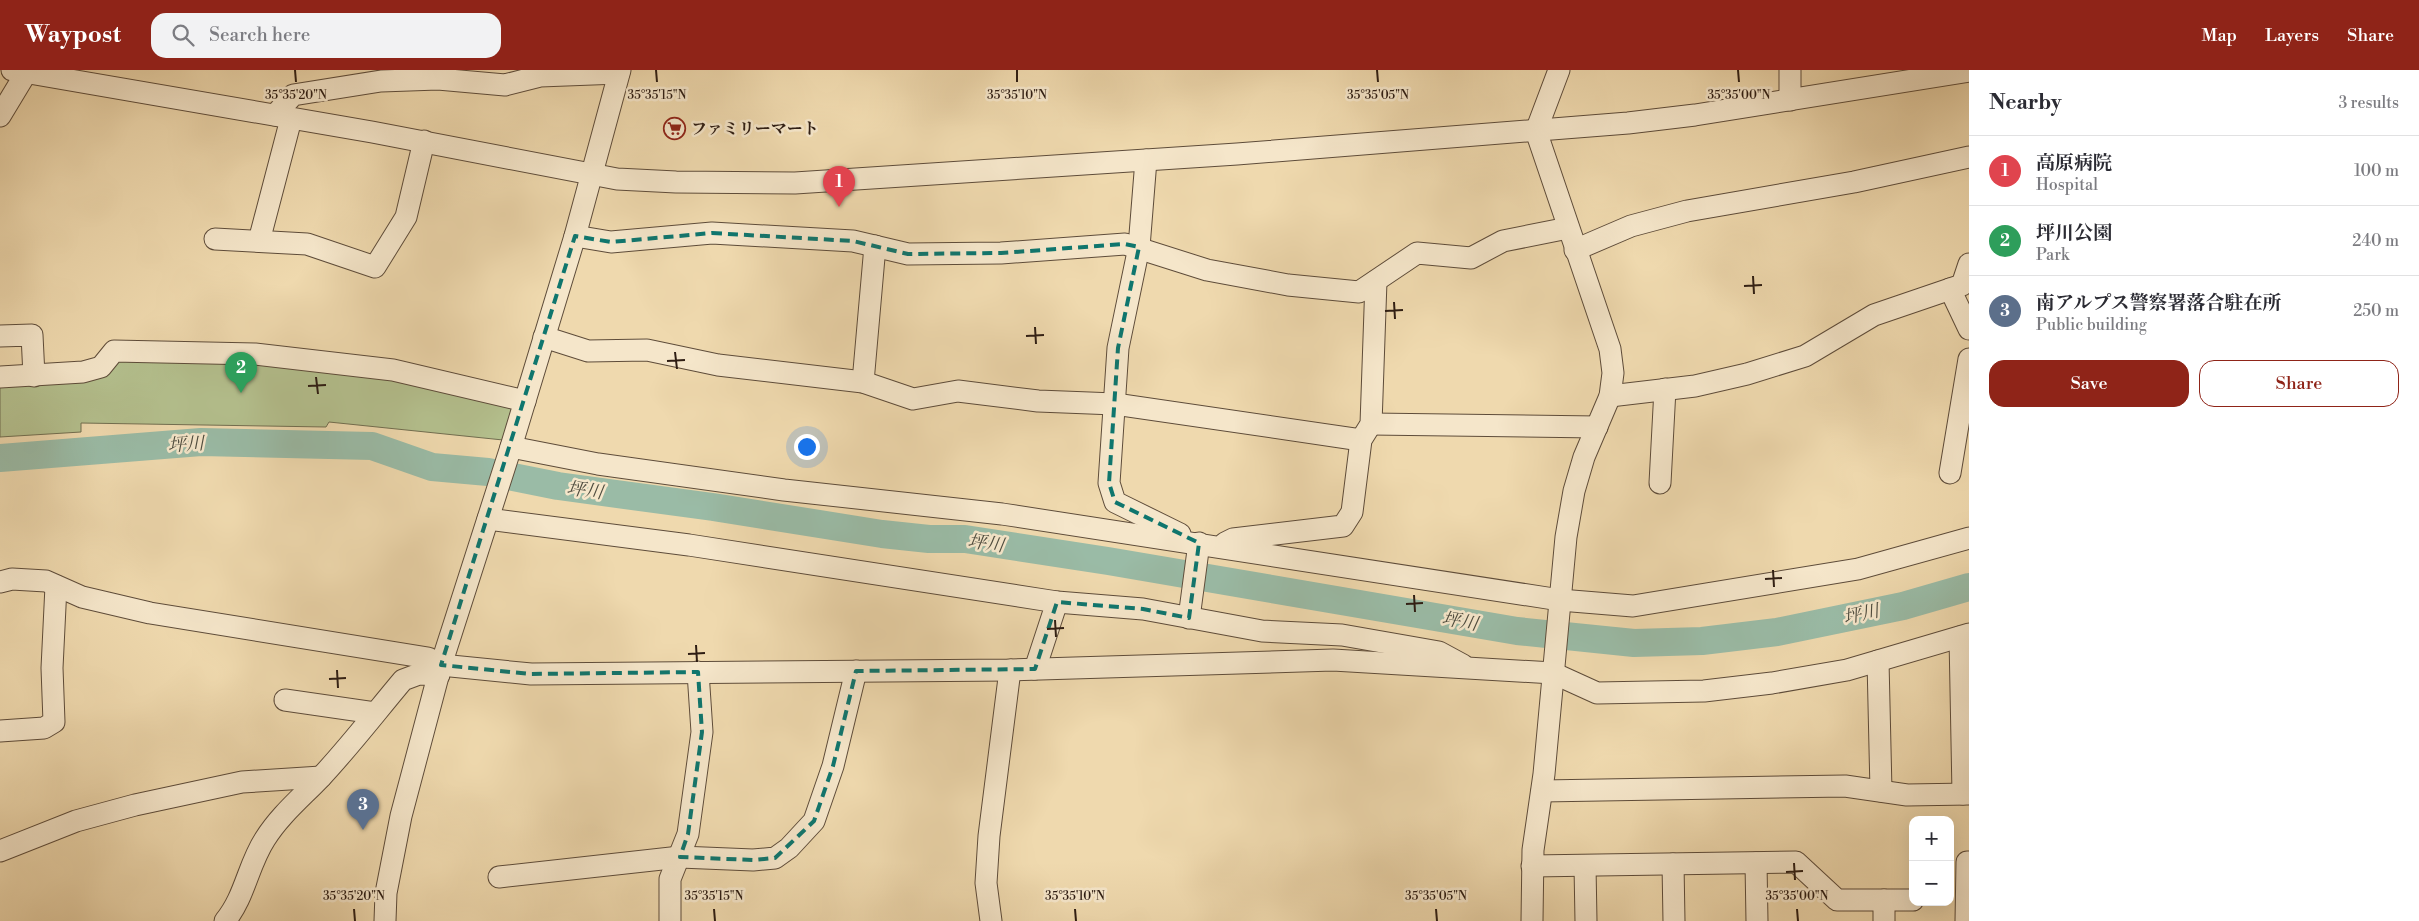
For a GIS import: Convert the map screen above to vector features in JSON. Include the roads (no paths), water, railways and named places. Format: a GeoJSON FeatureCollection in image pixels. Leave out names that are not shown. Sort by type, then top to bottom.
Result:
{"type":"FeatureCollection","features":[{"type":"Feature","properties":{"kind":"street"},"geometry":{"type":"LineString","coordinates":[[1532,921],[1532,866],[1574,491],[1584,457],[1610,396],[1613,373],[1610,349],[1536,131],[1559,70]]}},
{"type":"Feature","properties":{"kind":"street"},"geometry":{"type":"LineString","coordinates":[[1790,70],[1790,100]]}},
{"type":"Feature","properties":{"kind":"street"},"geometry":{"type":"LineString","coordinates":[[0,116],[19,71],[424,142],[594,173],[617,179],[676,182],[795,183],[1146,160],[1536,131],[1695,115],[1969,71]]}},
{"type":"Feature","properties":{"kind":"street"},"geometry":{"type":"LineString","coordinates":[[259,241],[283,117],[293,95],[382,81],[438,78],[505,85],[540,76],[620,72],[594,173],[510,451],[440,670],[401,816],[386,893],[385,921]]}},
{"type":"Feature","properties":{"kind":"street"},"geometry":{"type":"LineString","coordinates":[[215,239],[307,244],[375,267],[406,217],[424,142]]}},
{"type":"Feature","properties":{"kind":"street"},"geometry":{"type":"LineString","coordinates":[[1575,250],[1631,226],[1686,211],[1854,182],[1969,157]]}},
{"type":"Feature","properties":{"kind":"street"},"geometry":{"type":"LineString","coordinates":[[1146,160],[1139,248],[1118,348],[1109,483],[1115,502],[1198,548]]}},
{"type":"Feature","properties":{"kind":"street"},"geometry":{"type":"LineString","coordinates":[[575,236],[611,242],[712,233],[853,241],[908,254],[1001,253],[1125,244],[1207,270],[1288,285],[1359,292],[1417,254],[1471,258],[1503,241],[1568,228]]}},
{"type":"Feature","properties":{"kind":"street"},"geometry":{"type":"LineString","coordinates":[[863,382],[875,246]]}},
{"type":"Feature","properties":{"kind":"street"},"geometry":{"type":"LineString","coordinates":[[1610,396],[1695,386],[1747,374],[1805,356],[1874,315],[1962,285],[1969,264]]}},
{"type":"Feature","properties":{"kind":"street"},"geometry":{"type":"LineString","coordinates":[[1221,546],[1233,539],[1343,526],[1352,512],[1366,432],[1376,281]]}},
{"type":"Feature","properties":{"kind":"street"},"geometry":{"type":"LineString","coordinates":[[1950,289],[1969,329]]}},
{"type":"Feature","properties":{"kind":"street"},"geometry":{"type":"LineString","coordinates":[[0,336],[32,335],[34,376]]}},
{"type":"Feature","properties":{"kind":"street"},"geometry":{"type":"LineString","coordinates":[[544,337],[588,351],[646,350],[718,365],[863,382],[913,399],[958,391],[1038,401],[1115,404],[1366,432],[1597,426]]}},
{"type":"Feature","properties":{"kind":"street"},"geometry":{"type":"LineString","coordinates":[[0,377],[83,372],[101,366],[114,351],[255,354],[393,370],[525,401]]}},
{"type":"Feature","properties":{"kind":"street"},"geometry":{"type":"LineString","coordinates":[[1950,473],[1969,359]]}},
{"type":"Feature","properties":{"kind":"street"},"geometry":{"type":"LineString","coordinates":[[1660,483],[1665,389]]}},
{"type":"Feature","properties":{"kind":"street"},"geometry":{"type":"LineString","coordinates":[[510,451],[755,486],[1002,514],[1198,548],[1221,546],[1560,605],[1633,606],[1858,569],[1969,538]]}},
{"type":"Feature","properties":{"kind":"street"},"geometry":{"type":"LineString","coordinates":[[489,515],[1057,602],[1189,612],[1262,631],[1342,635],[1439,652],[1470,669]]}},
{"type":"Feature","properties":{"kind":"street"},"geometry":{"type":"LineString","coordinates":[[1189,612],[1198,548]]}},
{"type":"Feature","properties":{"kind":"street"},"geometry":{"type":"LineString","coordinates":[[0,582],[12,579],[46,581],[82,597],[150,613],[428,658],[440,670]]}},
{"type":"Feature","properties":{"kind":"street"},"geometry":{"type":"LineString","coordinates":[[0,731],[44,728],[54,722],[52,668],[56,586]]}},
{"type":"Feature","properties":{"kind":"street"},"geometry":{"type":"LineString","coordinates":[[1035,669],[1057,602]]}},
{"type":"Feature","properties":{"kind":"street"},"geometry":{"type":"LineString","coordinates":[[225,921],[236,907],[253,862],[265,839],[294,802],[321,777],[403,680],[418,674],[440,670],[531,674],[1010,670],[1333,660],[1553,673],[1597,694],[1704,691],[1847,670],[1964,636],[1966,794],[1907,795],[1846,786],[1542,790]]}},
{"type":"Feature","properties":{"kind":"street"},"geometry":{"type":"LineString","coordinates":[[1878,661],[1881,791]]}},
{"type":"Feature","properties":{"kind":"street"},"geometry":{"type":"LineString","coordinates":[[991,921],[986,884],[989,836],[1010,670]]}},
{"type":"Feature","properties":{"kind":"street"},"geometry":{"type":"LineString","coordinates":[[499,877],[680,857],[753,860],[775,858],[789,848],[814,821],[833,766],[856,671]]}},
{"type":"Feature","properties":{"kind":"street"},"geometry":{"type":"LineString","coordinates":[[670,921],[670,879],[688,834],[702,732],[698,672]]}},
{"type":"Feature","properties":{"kind":"street"},"geometry":{"type":"LineString","coordinates":[[285,700],[374,713]]}},
{"type":"Feature","properties":{"kind":"street"},"geometry":{"type":"LineString","coordinates":[[0,851],[76,821],[135,806],[242,782],[321,777]]}},
{"type":"Feature","properties":{"kind":"street"},"geometry":{"type":"LineString","coordinates":[[1532,866],[1796,862],[1837,900],[1909,900]]}},
{"type":"Feature","properties":{"kind":"street"},"geometry":{"type":"LineString","coordinates":[[1966,921],[1958,900],[1967,862],[1969,862]]}},
{"type":"Feature","properties":{"kind":"street"},"geometry":{"type":"LineString","coordinates":[[1756,863],[1757,921]]}},
{"type":"Feature","properties":{"kind":"street"},"geometry":{"type":"LineString","coordinates":[[1673,864],[1674,921]]}},
{"type":"Feature","properties":{"kind":"street"},"geometry":{"type":"LineString","coordinates":[[1585,866],[1586,921]]}},
{"type":"Feature","properties":{"kind":"street"},"geometry":{"type":"LineString","coordinates":[[1884,900],[1884,921]]}},
{"type":"Feature","properties":{"kind":"waterway","name":"坪川"},"geometry":{"type":"LineString","coordinates":[[0,458],[201,442],[372,446],[432,467],[488,472],[558,486],[713,507],[882,534],[929,539],[965,539],[1108,561],[1517,631],[1634,643],[1702,641],[1777,632],[1903,606],[1969,587]]}},
{"type":"Feature","properties":{"kind":"place","name":"ファミリーマート"},"geometry":{"type":"Point","coordinates":[675,128]}},
{"type":"Feature","properties":{"kind":"place","name":"高原病院"},"geometry":{"type":"Point","coordinates":[839,207]}},
{"type":"Feature","properties":{"kind":"place","name":"坪川公園"},"geometry":{"type":"Point","coordinates":[241,393]}},
{"type":"Feature","properties":{"kind":"place","name":"南アルプス警察署落合駐在所"},"geometry":{"type":"Point","coordinates":[363,830]}}]}
